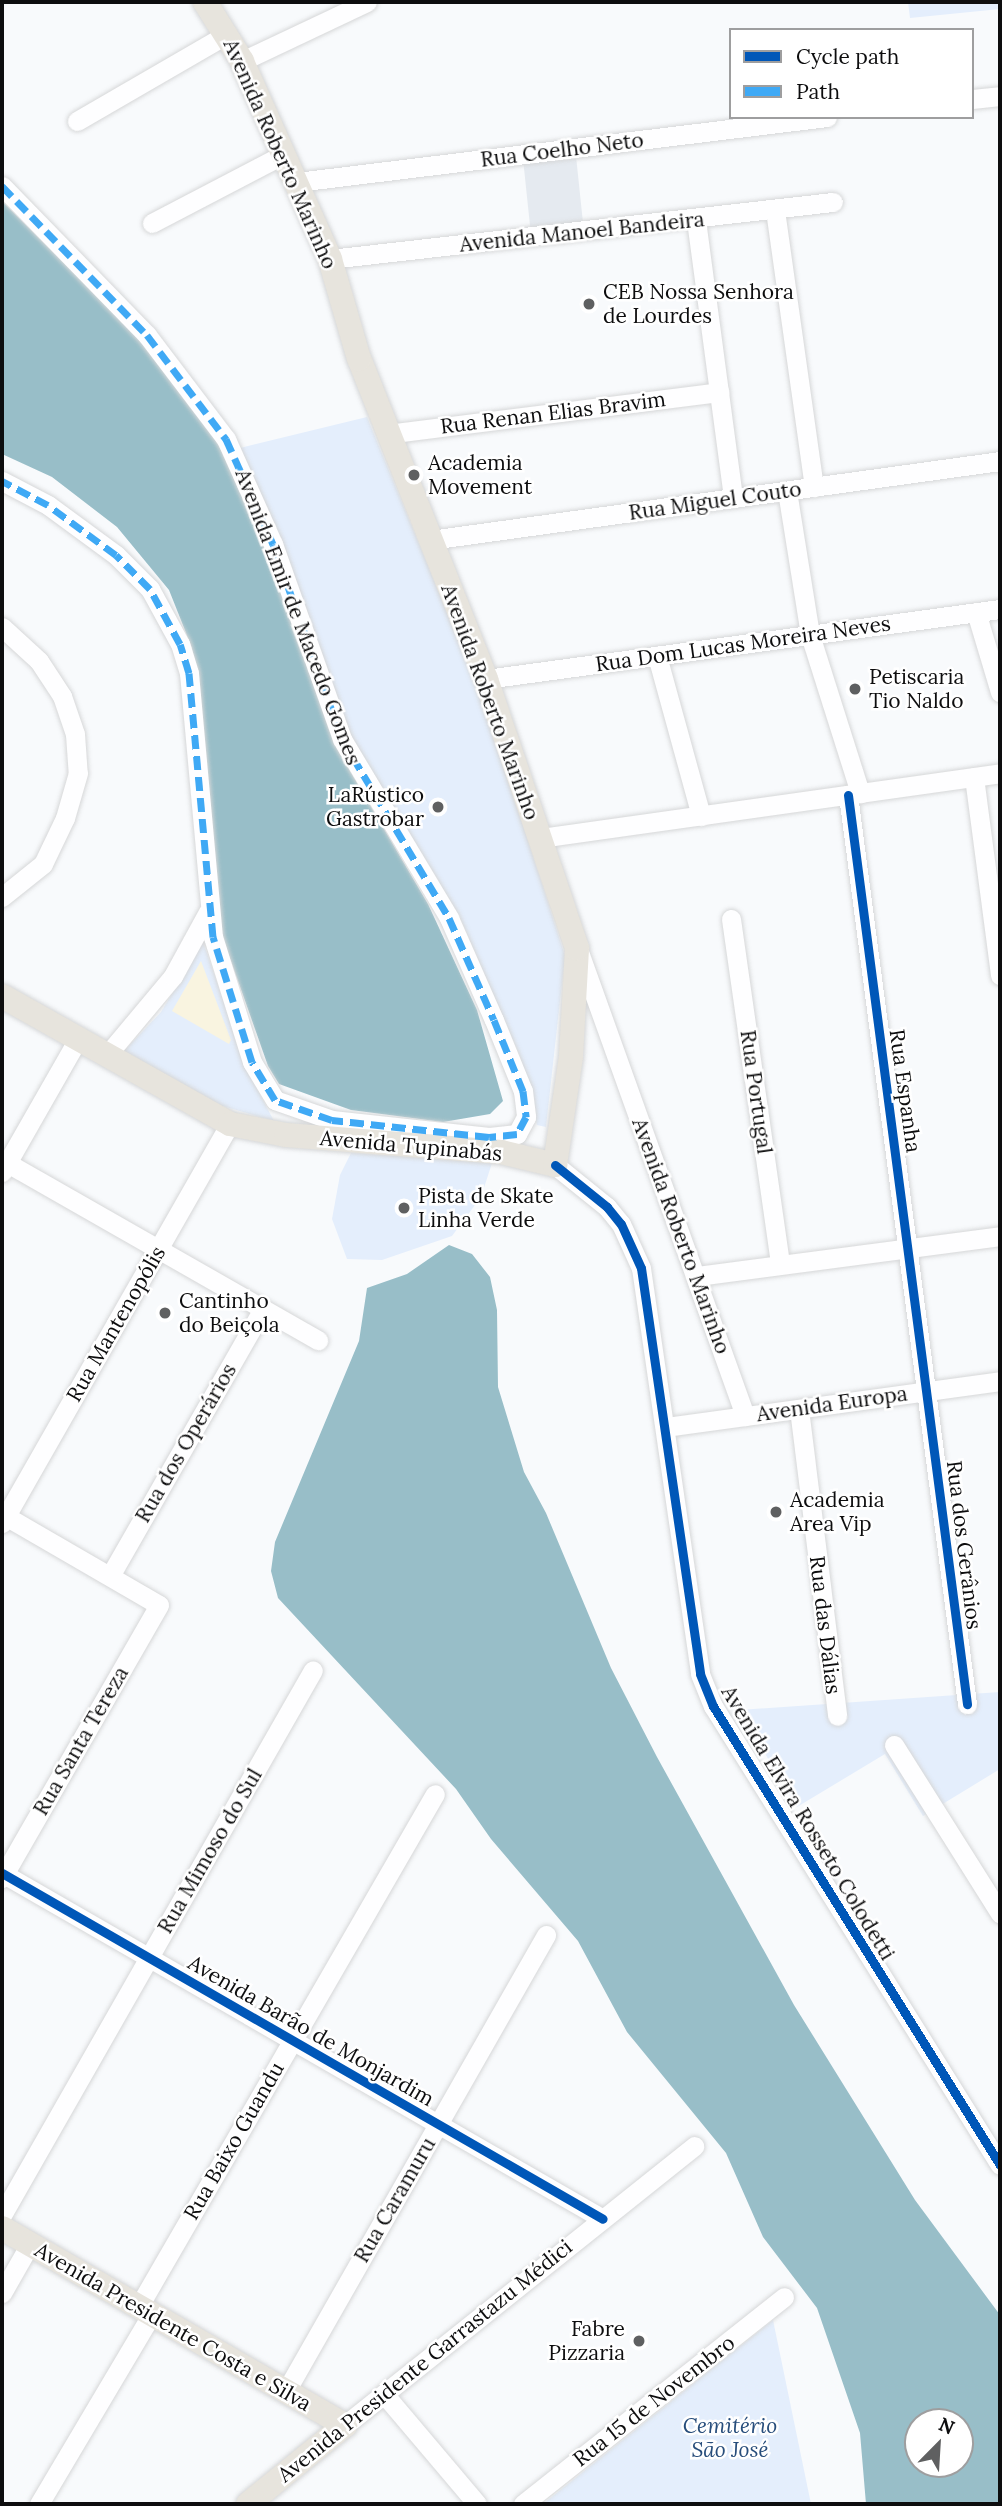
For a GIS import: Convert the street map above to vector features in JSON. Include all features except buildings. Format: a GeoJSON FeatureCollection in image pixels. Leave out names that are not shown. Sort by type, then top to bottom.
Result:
{"type":"FeatureCollection","features":[{"type":"Feature","properties":{"kind":"main road","name":"Avenida Roberto Marinho"},"geometry":{"type":"LineString","coordinates":[[205,2],[242,61],[330,259],[387,434],[486,679],[577,948]]}},
{"type":"Feature","properties":{"kind":"main road"},"geometry":{"type":"LineString","coordinates":[[555,1165],[571,1056],[577,948]]}},
{"type":"Feature","properties":{"kind":"main road","name":"Avenida Tupinabás"},"geometry":{"type":"LineString","coordinates":[[2,996],[230,1124],[286,1135],[501,1152],[555,1165]]}},
{"type":"Feature","properties":{"kind":"main road","name":"Avenida Presidente Costa e Silva"},"geometry":{"type":"LineString","coordinates":[[2,2228],[345,2425]]}},
{"type":"Feature","properties":{"kind":"main road","name":"Avenida Presidente Garrastazu Médici"},"geometry":{"type":"LineString","coordinates":[[248,2504],[345,2425]]}},
{"type":"Feature","properties":{"kind":"street"},"geometry":{"type":"LineString","coordinates":[[242,61],[367,2]]}},
{"type":"Feature","properties":{"kind":"street"},"geometry":{"type":"LineString","coordinates":[[77,121],[226,34]]}},
{"type":"Feature","properties":{"kind":"street"},"geometry":{"type":"LineString","coordinates":[[974,99],[1000,96]]}},
{"type":"Feature","properties":{"kind":"street","name":"Rua Coelho Neto"},"geometry":{"type":"LineString","coordinates":[[297,183],[811,119]]}},
{"type":"Feature","properties":{"kind":"street"},"geometry":{"type":"LineString","coordinates":[[152,223],[284,154]]}},
{"type":"Feature","properties":{"kind":"street","name":"Avenida Emir de Macedo Gomes"},"geometry":{"type":"LineString","coordinates":[[2,186],[147,335],[226,439],[273,544],[342,739],[449,918],[478,984],[523,1091],[524,1129],[508,1138],[332,1120],[275,1100],[262,1083],[242,1035],[208,912],[189,673],[168,618],[150,589],[116,555],[48,505],[2,481]]}},
{"type":"Feature","properties":{"kind":"street","name":"Avenida Manoel Bandeira"},"geometry":{"type":"LineString","coordinates":[[330,259],[696,220],[833,202]]}},
{"type":"Feature","properties":{"kind":"street"},"geometry":{"type":"LineString","coordinates":[[775,210],[814,487]]}},
{"type":"Feature","properties":{"kind":"street"},"geometry":{"type":"LineString","coordinates":[[696,220],[733,498]]}},
{"type":"Feature","properties":{"kind":"street","name":"Rua Renan Elias Bravim"},"geometry":{"type":"LineString","coordinates":[[387,434],[719,392]]}},
{"type":"Feature","properties":{"kind":"street","name":"Rua Miguel Couto"},"geometry":{"type":"LineString","coordinates":[[430,540],[1000,461]]}},
{"type":"Feature","properties":{"kind":"street","name":"Rua Espanha"},"geometry":{"type":"LineString","coordinates":[[788,491],[810,635],[854,794],[927,1391]]}},
{"type":"Feature","properties":{"kind":"street","name":"Rua Dom Lucas Moreira Neves"},"geometry":{"type":"LineString","coordinates":[[486,679],[1000,609]]}},
{"type":"Feature","properties":{"kind":"street"},"geometry":{"type":"LineString","coordinates":[[976,612],[1000,692]]}},
{"type":"Feature","properties":{"kind":"street"},"geometry":{"type":"LineString","coordinates":[[2,897],[43,864],[65,818],[78,773],[75,734],[62,696],[40,661],[5,636]]}},
{"type":"Feature","properties":{"kind":"street"},"geometry":{"type":"LineString","coordinates":[[657,656],[701,816]]}},
{"type":"Feature","properties":{"kind":"street"},"geometry":{"type":"LineString","coordinates":[[540,838],[1000,773]]}},
{"type":"Feature","properties":{"kind":"street"},"geometry":{"type":"LineString","coordinates":[[974,777],[1000,975]]}},
{"type":"Feature","properties":{"kind":"street"},"geometry":{"type":"LineString","coordinates":[[107,1055],[173,976],[208,912]]}},
{"type":"Feature","properties":{"kind":"street","name":"Rua Portugal"},"geometry":{"type":"LineString","coordinates":[[731,919],[780,1265]]}},
{"type":"Feature","properties":{"kind":"street","name":"Avenida Roberto Marinho"},"geometry":{"type":"LineString","coordinates":[[577,948],[697,1276],[745,1416]]}},
{"type":"Feature","properties":{"kind":"street"},"geometry":{"type":"LineString","coordinates":[[78,1039],[4,1165],[318,1340]]}},
{"type":"Feature","properties":{"kind":"street","name":"Rua Mantenopólis"},"geometry":{"type":"LineString","coordinates":[[3,1518],[230,1124]]}},
{"type":"Feature","properties":{"kind":"street","name":"Avenida Tupinabás"},"geometry":{"type":"LineString","coordinates":[[555,1165],[607,1207],[633,1245],[645,1291],[665,1427]]}},
{"type":"Feature","properties":{"kind":"street"},"geometry":{"type":"LineString","coordinates":[[697,1276],[1000,1236]]}},
{"type":"Feature","properties":{"kind":"street","name":"Rua dos Operários"},"geometry":{"type":"LineString","coordinates":[[110,1576],[263,1309]]}},
{"type":"Feature","properties":{"kind":"street","name":"Avenida Europa"},"geometry":{"type":"LineString","coordinates":[[665,1427],[1000,1381]]}},
{"type":"Feature","properties":{"kind":"street","name":"Rua dos Gerânios"},"geometry":{"type":"LineString","coordinates":[[927,1391],[967,1704]]}},
{"type":"Feature","properties":{"kind":"street","name":"Rua das Dálias"},"geometry":{"type":"LineString","coordinates":[[799,1409],[836,1716]]}},
{"type":"Feature","properties":{"kind":"street","name":"Avenida Elvira Rosseto Colodetti"},"geometry":{"type":"LineString","coordinates":[[665,1427],[700,1674],[713,1706],[1000,2165]]}},
{"type":"Feature","properties":{"kind":"street"},"geometry":{"type":"LineString","coordinates":[[3,1518],[110,1576]]}},
{"type":"Feature","properties":{"kind":"street","name":"Rua Santa Tereza"},"geometry":{"type":"LineString","coordinates":[[3,1875],[159,1605],[110,1576]]}},
{"type":"Feature","properties":{"kind":"street","name":"Rua Mimoso do Sul"},"geometry":{"type":"LineString","coordinates":[[2,2215],[313,1670]]}},
{"type":"Feature","properties":{"kind":"street"},"geometry":{"type":"LineString","coordinates":[[894,1745],[1000,1913]]}},
{"type":"Feature","properties":{"kind":"street","name":"Rua Baixo Guandu"},"geometry":{"type":"LineString","coordinates":[[38,2504],[292,2040],[435,1794]]}},
{"type":"Feature","properties":{"kind":"street","name":"Avenida Barão de Monjardim"},"geometry":{"type":"LineString","coordinates":[[3,1875],[603,2219]]}},
{"type":"Feature","properties":{"kind":"street","name":"Rua Caramuru"},"geometry":{"type":"LineString","coordinates":[[286,2392],[546,1935]]}},
{"type":"Feature","properties":{"kind":"street","name":"Avenida Presidente Garrastazu Médici"},"geometry":{"type":"LineString","coordinates":[[345,2425],[694,2146]]}},
{"type":"Feature","properties":{"kind":"street"},"geometry":{"type":"LineString","coordinates":[[2,2293],[30,2244]]}},
{"type":"Feature","properties":{"kind":"street","name":"Rua 15 de Novembro"},"geometry":{"type":"LineString","coordinates":[[523,2504],[784,2297]]}},
{"type":"Feature","properties":{"kind":"street"},"geometry":{"type":"LineString","coordinates":[[384,2394],[477,2504]]}},
{"type":"Feature","properties":{"kind":"shaded area"},"geometry":{"type":"Polygon","coordinates":[[[576,156],[583,224],[530,229],[523,162],[576,156]]]}},
{"type":"Feature","properties":{"kind":"green space"},"geometry":{"type":"Polygon","coordinates":[[[908,2],[1000,2],[1000,9],[910,18],[908,2]]]}},
{"type":"Feature","properties":{"kind":"green space"},"geometry":{"type":"Polygon","coordinates":[[[367,417],[483,701],[565,956],[546,1127],[537,1125],[520,1056],[459,915],[349,734],[286,551],[240,448],[367,417]]]}},
{"type":"Feature","properties":{"kind":"green space"},"geometry":{"type":"Polygon","coordinates":[[[203,942],[248,1072],[274,1121],[219,1105],[124,1051],[161,1012],[203,942]]]}},
{"type":"Feature","properties":{"kind":"green space","name":"Pista de Skate Linha Verde"},"geometry":{"type":"Polygon","coordinates":[[[351,1153],[492,1163],[481,1197],[452,1236],[382,1260],[347,1259],[332,1219],[340,1175],[351,1153]]]}},
{"type":"Feature","properties":{"kind":"green space"},"geometry":{"type":"Polygon","coordinates":[[[1000,1692],[1000,1769],[923,1816],[885,1754],[797,1807],[739,1710],[1000,1692]]]}},
{"type":"Feature","properties":{"kind":"green space","name":"Cemitério São José"},"geometry":{"type":"Polygon","coordinates":[[[773,2320],[811,2504],[543,2504],[773,2320]]]}},
{"type":"Feature","properties":{"kind":"sand"},"geometry":{"type":"Polygon","coordinates":[[[201,961],[231,1040],[229,1044],[172,1011],[201,961]]]}},
{"type":"Feature","properties":{"kind":"water"},"geometry":{"type":"Polygon","coordinates":[[[2,201],[136,336],[207,425],[228,463],[278,581],[337,749],[428,904],[477,1010],[503,1101],[490,1114],[443,1122],[351,1110],[279,1084],[268,1066],[218,924],[192,648],[169,590],[117,527],[52,477],[2,454],[2,201]]]}},
{"type":"Feature","properties":{"kind":"water"},"geometry":{"type":"Polygon","coordinates":[[[449,1245],[472,1254],[490,1277],[497,1310],[498,1387],[524,1472],[546,1513],[611,1668],[794,2005],[915,2200],[1000,2315],[1000,2504],[866,2504],[860,2433],[817,2308],[763,2237],[726,2153],[627,2032],[578,1941],[491,1839],[456,1789],[278,1598],[271,1571],[275,1542],[359,1341],[367,1288],[407,1274],[449,1245]]]}},
{"type":"Feature","properties":{"kind":"marked path"},"geometry":{"type":"LineString","coordinates":[[2,186],[147,335],[226,439],[273,544],[342,739],[449,918],[494,1020],[523,1091],[526,1117],[517,1134],[489,1137],[332,1120],[275,1100],[252,1062],[213,937],[189,673],[180,644],[150,589],[116,555],[48,505],[2,481]]}},
{"type":"Feature","properties":{"kind":"cycle path"},"geometry":{"type":"LineString","coordinates":[[848,795],[967,1704]]}},
{"type":"Feature","properties":{"kind":"cycle path"},"geometry":{"type":"LineString","coordinates":[[555,1165],[607,1207],[621,1224],[641,1268],[700,1674],[713,1706],[1000,2165]]}},
{"type":"Feature","properties":{"kind":"cycle path"},"geometry":{"type":"LineString","coordinates":[[2,1873],[603,2219]]}},
{"type":"Feature","properties":{"kind":"place","name":"CEB Nossa Senhora de Lourdes"},"geometry":{"type":"Point","coordinates":[589,304]}},
{"type":"Feature","properties":{"kind":"place","name":"Academia Movement"},"geometry":{"type":"Point","coordinates":[414,475]}},
{"type":"Feature","properties":{"kind":"place","name":"Petiscaria Tio Naldo"},"geometry":{"type":"Point","coordinates":[855,689]}},
{"type":"Feature","properties":{"kind":"place","name":"LaRústico Gastrobar"},"geometry":{"type":"Point","coordinates":[438,807]}},
{"type":"Feature","properties":{"kind":"place","name":"Pista de Skate Linha Verde"},"geometry":{"type":"Point","coordinates":[404,1208]}},
{"type":"Feature","properties":{"kind":"place","name":"Cantinho do Beiçola"},"geometry":{"type":"Point","coordinates":[165,1313]}},
{"type":"Feature","properties":{"kind":"place","name":"Academia Area Vip"},"geometry":{"type":"Point","coordinates":[776,1512]}},
{"type":"Feature","properties":{"kind":"place","name":"Fabre Pizzaria"},"geometry":{"type":"Point","coordinates":[639,2341]}}]}
